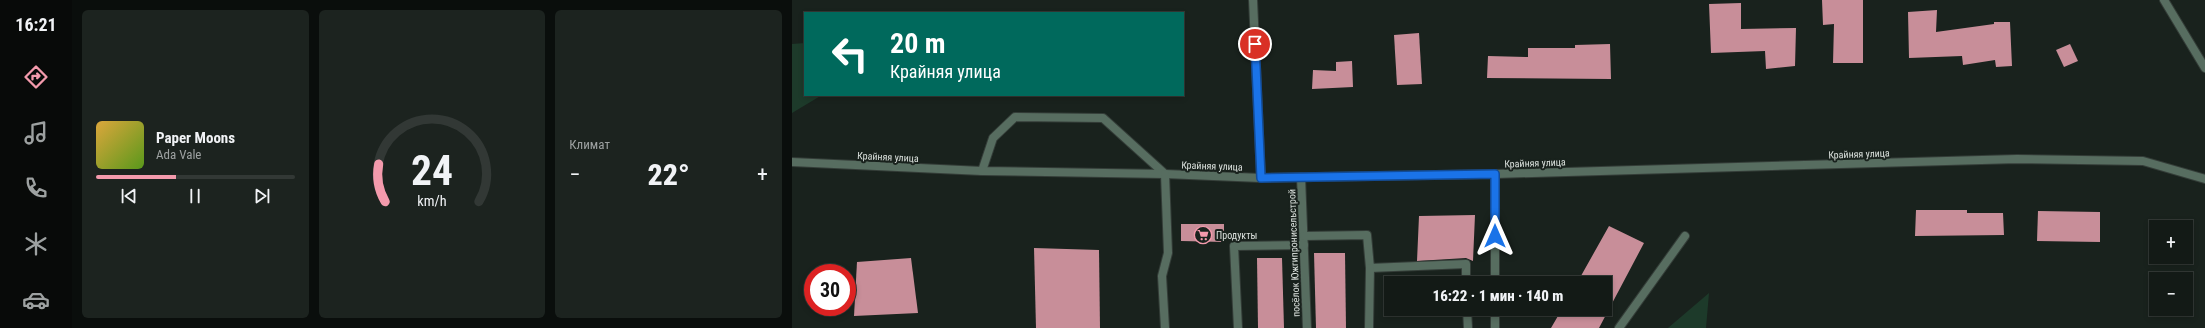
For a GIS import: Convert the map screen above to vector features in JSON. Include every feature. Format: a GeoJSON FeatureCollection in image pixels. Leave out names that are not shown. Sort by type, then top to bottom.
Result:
{"type":"FeatureCollection","features":[{"type":"Feature","properties":{"kind":"street"},"geometry":{"type":"LineString","coordinates":[[1253,0],[1261,178]]}},
{"type":"Feature","properties":{"kind":"street"},"geometry":{"type":"LineString","coordinates":[[2164,0],[2205,68]]}},
{"type":"Feature","properties":{"kind":"street"},"geometry":{"type":"LineString","coordinates":[[982,171],[993,138],[1015,117],[1103,118],[1165,174],[1168,252],[1162,276],[1165,328]]}},
{"type":"Feature","properties":{"kind":"street","name":"Крайняя улица"},"geometry":{"type":"LineString","coordinates":[[792,162],[982,171],[1301,178],[2017,159],[2142,161],[2205,179]]}},
{"type":"Feature","properties":{"kind":"street"},"geometry":{"type":"LineString","coordinates":[[1495,174],[1495,276]]}},
{"type":"Feature","properties":{"kind":"street","name":"посёлок Южгипронисельстрой"},"geometry":{"type":"LineString","coordinates":[[1301,178],[1307,328]]}},
{"type":"Feature","properties":{"kind":"street"},"geometry":{"type":"LineString","coordinates":[[1304,236],[1367,235],[1370,268],[1369,328]]}},
{"type":"Feature","properties":{"kind":"street"},"geometry":{"type":"LineString","coordinates":[[1619,328],[1685,236]]}},
{"type":"Feature","properties":{"kind":"street"},"geometry":{"type":"LineString","coordinates":[[1238,328],[1234,246],[1304,245]]}},
{"type":"Feature","properties":{"kind":"street"},"geometry":{"type":"LineString","coordinates":[[1370,268],[1466,264],[1466,276]]}},
{"type":"Feature","properties":{"kind":"street"},"geometry":{"type":"LineString","coordinates":[[1467,316],[1468,328]]}},
{"type":"Feature","properties":{"kind":"street"},"geometry":{"type":"LineString","coordinates":[[1495,316],[1495,328]]}},
{"type":"Feature","properties":{"kind":"green space"},"geometry":{"type":"Polygon","coordinates":[[[804,43],[804,96],[820,96],[792,113],[792,44],[804,43]]]}},
{"type":"Feature","properties":{"kind":"green space"},"geometry":{"type":"Polygon","coordinates":[[[1709,293],[1706,328],[1668,328],[1709,293]]]}},
{"type":"Feature","properties":{"kind":"building"},"geometry":{"type":"Polygon","coordinates":[[[1822,0],[1863,0],[1863,63],[1833,63],[1834,24],[1823,25],[1822,0]]]}},
{"type":"Feature","properties":{"kind":"building"},"geometry":{"type":"Polygon","coordinates":[[[1741,3],[1741,29],[1796,28],[1795,66],[1766,69],[1765,51],[1711,53],[1709,4],[1741,3]]]}},
{"type":"Feature","properties":{"kind":"building"},"geometry":{"type":"Polygon","coordinates":[[[1937,10],[1936,32],[1994,24],[1994,22],[2010,22],[2012,66],[1996,67],[1995,60],[1963,65],[1962,56],[1909,58],[1908,12],[1937,10]]]}},
{"type":"Feature","properties":{"kind":"building"},"geometry":{"type":"Polygon","coordinates":[[[1419,33],[1422,84],[1397,85],[1394,35],[1419,33]]]}},
{"type":"Feature","properties":{"kind":"building"},"geometry":{"type":"Polygon","coordinates":[[[1610,44],[1611,79],[1487,78],[1488,56],[1528,57],[1528,48],[1575,48],[1575,45],[1610,44]]]}},
{"type":"Feature","properties":{"kind":"building"},"geometry":{"type":"Polygon","coordinates":[[[2070,44],[2078,61],[2064,67],[2056,50],[2070,44]]]}},
{"type":"Feature","properties":{"kind":"building"},"geometry":{"type":"Polygon","coordinates":[[[1352,61],[1353,87],[1312,89],[1313,70],[1336,71],[1336,62],[1352,61]]]}},
{"type":"Feature","properties":{"kind":"building"},"geometry":{"type":"Polygon","coordinates":[[[1916,210],[1967,210],[1967,213],[2003,213],[2004,235],[1915,236],[1916,210]]]}},
{"type":"Feature","properties":{"kind":"building"},"geometry":{"type":"Polygon","coordinates":[[[2038,211],[2100,212],[2100,242],[2037,241],[2038,211]]]}},
{"type":"Feature","properties":{"kind":"building"},"geometry":{"type":"Polygon","coordinates":[[[1475,215],[1473,261],[1466,258],[1417,261],[1419,216],[1475,215]]]}},
{"type":"Feature","properties":{"kind":"building"},"geometry":{"type":"Polygon","coordinates":[[[1181,224],[1224,224],[1224,242],[1181,241],[1181,224]]]}},
{"type":"Feature","properties":{"kind":"building"},"geometry":{"type":"Polygon","coordinates":[[[1609,226],[1644,243],[1612,303],[1612,276],[1581,276],[1609,226]]]}},
{"type":"Feature","properties":{"kind":"building"},"geometry":{"type":"Polygon","coordinates":[[[1034,248],[1099,250],[1100,328],[1036,328],[1034,248]]]}},
{"type":"Feature","properties":{"kind":"building"},"geometry":{"type":"Polygon","coordinates":[[[1314,253],[1345,253],[1346,328],[1316,328],[1314,253]]]}},
{"type":"Feature","properties":{"kind":"building"},"geometry":{"type":"Polygon","coordinates":[[[911,258],[918,313],[856,316],[857,262],[911,258]]]}},
{"type":"Feature","properties":{"kind":"building"},"geometry":{"type":"Polygon","coordinates":[[[1257,258],[1282,258],[1284,328],[1258,328],[1257,258]]]}},
{"type":"Feature","properties":{"kind":"building"},"geometry":{"type":"Polygon","coordinates":[[[1558,316],[1605,316],[1599,328],[1551,328],[1558,316]]]}},
{"type":"Feature","properties":{"kind":"place","name":"Продукты"},"geometry":{"type":"Point","coordinates":[1203,235]}},
{"type":"Feature","properties":{"kind":"route"},"geometry":{"type":"LineString","coordinates":[[1255,44],[1261,178],[1495,174],[1495,236]]}}]}
